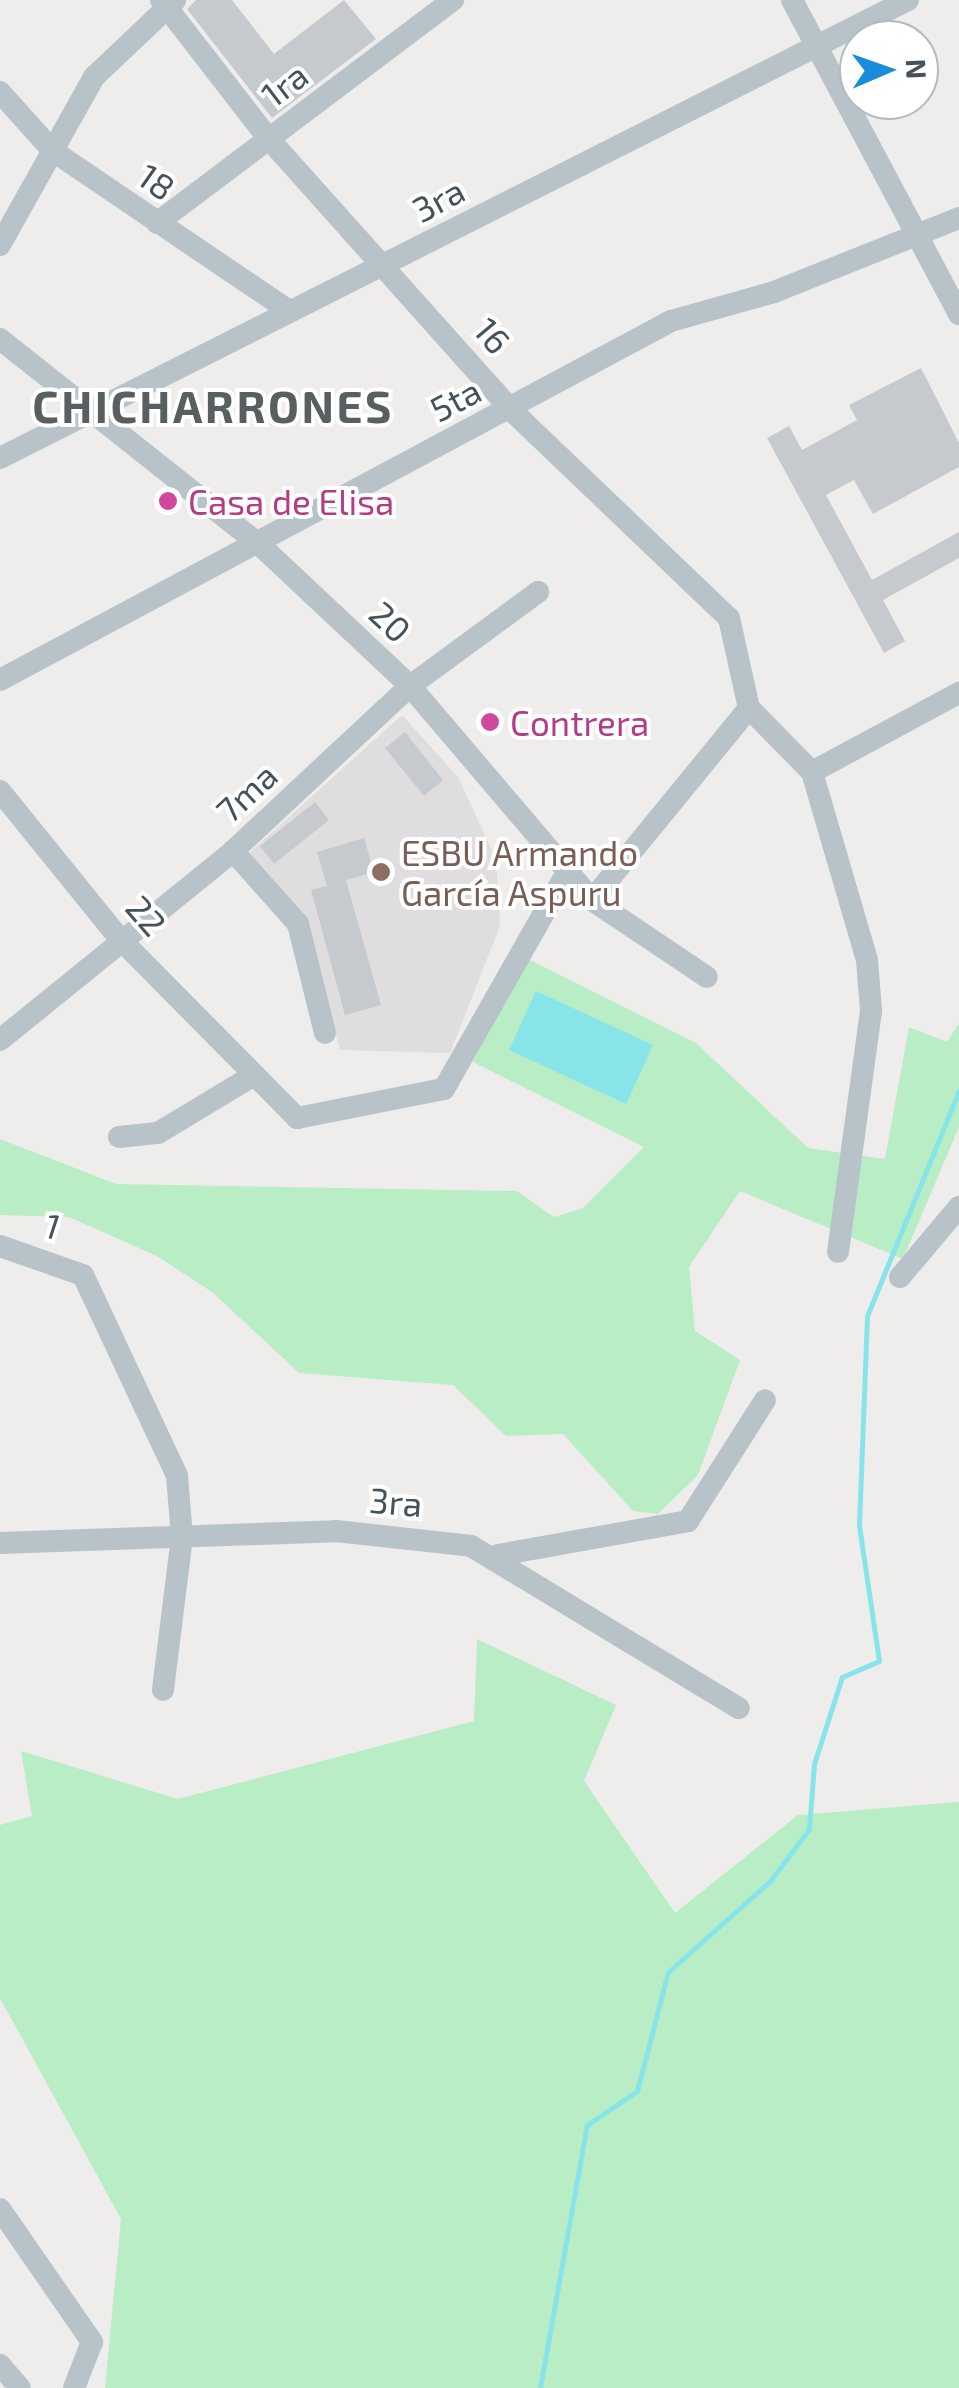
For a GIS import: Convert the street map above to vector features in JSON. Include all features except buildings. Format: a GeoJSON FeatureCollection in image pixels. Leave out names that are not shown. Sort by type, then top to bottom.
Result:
{"type":"FeatureCollection","features":[{"type":"Feature","properties":{"kind":"street","name":"1ra"},"geometry":{"type":"LineString","coordinates":[[157,224],[453,0]]}},
{"type":"Feature","properties":{"kind":"street"},"geometry":{"type":"LineString","coordinates":[[792,0],[916,240],[959,314]]}},
{"type":"Feature","properties":{"kind":"street","name":"3ra"},"geometry":{"type":"LineString","coordinates":[[0,458],[289,311],[389,265],[811,42],[908,0]]}},
{"type":"Feature","properties":{"kind":"street","name":"16"},"geometry":{"type":"LineString","coordinates":[[167,2],[268,139],[389,265],[510,410],[728,618],[748,708]]}},
{"type":"Feature","properties":{"kind":"street"},"geometry":{"type":"LineString","coordinates":[[0,245],[94,77],[167,2]]}},
{"type":"Feature","properties":{"kind":"street","name":"18"},"geometry":{"type":"LineString","coordinates":[[0,92],[53,151],[289,311]]}},
{"type":"Feature","properties":{"kind":"street","name":"5ta"},"geometry":{"type":"LineString","coordinates":[[0,680],[260,545],[671,320],[916,240],[959,218]]}},
{"type":"Feature","properties":{"kind":"street","name":"20"},"geometry":{"type":"LineString","coordinates":[[0,339],[260,545],[410,686],[592,900],[707,977]]}},
{"type":"Feature","properties":{"kind":"street","name":"7ma"},"geometry":{"type":"LineString","coordinates":[[0,1040],[233,852],[410,686],[538,592]]}},
{"type":"Feature","properties":{"kind":"street"},"geometry":{"type":"LineString","coordinates":[[812,772],[959,693]]}},
{"type":"Feature","properties":{"kind":"street"},"geometry":{"type":"LineString","coordinates":[[592,900],[748,708],[812,772],[867,960],[871,1011],[838,1252]]}},
{"type":"Feature","properties":{"kind":"street","name":"22"},"geometry":{"type":"LineString","coordinates":[[0,792],[120,940],[251,1077],[297,1118],[444,1088],[568,870]]}},
{"type":"Feature","properties":{"kind":"street"},"geometry":{"type":"LineString","coordinates":[[233,852],[298,924],[325,1032]]}},
{"type":"Feature","properties":{"kind":"street"},"geometry":{"type":"LineString","coordinates":[[118,1136],[158,1132],[251,1077]]}},
{"type":"Feature","properties":{"kind":"street"},"geometry":{"type":"LineString","coordinates":[[900,1278],[955,1214]]}},
{"type":"Feature","properties":{"kind":"street","name":"1"},"geometry":{"type":"LineString","coordinates":[[0,1246],[83,1274],[177,1476],[182,1536]]}},
{"type":"Feature","properties":{"kind":"street"},"geometry":{"type":"LineString","coordinates":[[498,1555],[688,1522],[766,1400]]}},
{"type":"Feature","properties":{"kind":"street","name":"3ra"},"geometry":{"type":"LineString","coordinates":[[0,1543],[398,1534],[498,1555],[739,1708]]}},
{"type":"Feature","properties":{"kind":"street"},"geometry":{"type":"LineString","coordinates":[[163,1690],[182,1536]]}},
{"type":"Feature","properties":{"kind":"street"},"geometry":{"type":"LineString","coordinates":[[0,2209],[92,2342],[74,2388]]}},
{"type":"Feature","properties":{"kind":"street"},"geometry":{"type":"LineString","coordinates":[[0,2364],[20,2388]]}},
{"type":"Feature","properties":{"kind":"shaded area","name":"ESBU Armando García Aspuru"},"geometry":{"type":"Polygon","coordinates":[[[402,715],[458,777],[496,859],[500,926],[450,1053],[340,1050],[305,918],[248,854],[402,715]]]}},
{"type":"Feature","properties":{"kind":"green space"},"geometry":{"type":"Polygon","coordinates":[[[524,957],[696,1043],[808,1148],[885,1159],[909,1027],[947,1042],[959,1023],[959,1127],[903,1259],[740,1191],[689,1267],[695,1331],[740,1360],[698,1475],[658,1514],[633,1511],[563,1434],[506,1436],[453,1385],[299,1373],[212,1292],[157,1256],[69,1217],[0,1215],[0,1139],[116,1184],[517,1191],[554,1217],[583,1208],[644,1147],[473,1062],[524,957]]]}},
{"type":"Feature","properties":{"kind":"green space"},"geometry":{"type":"Polygon","coordinates":[[[477,1639],[616,1705],[584,1781],[675,1913],[798,1815],[959,1802],[959,2388],[105,2388],[121,2219],[0,1998],[0,1825],[32,1816],[21,1751],[178,1799],[474,1721],[477,1639]]]}},
{"type":"Feature","properties":{"kind":"water"},"geometry":{"type":"Polygon","coordinates":[[[536,991],[653,1045],[626,1104],[509,1050],[536,991]]]}},
{"type":"Feature","properties":{"kind":"waterway"},"geometry":{"type":"LineString","coordinates":[[540,2388],[587,2125],[637,2091],[668,1972],[770,1881],[809,1829],[814,1764],[842,1677],[879,1661],[859,1525],[867,1316],[959,1091]]}},
{"type":"Feature","properties":{"kind":"place","name":"Casa de Elisa"},"geometry":{"type":"Point","coordinates":[168,501]}},
{"type":"Feature","properties":{"kind":"place","name":"Contrera"},"geometry":{"type":"Point","coordinates":[490,722]}},
{"type":"Feature","properties":{"kind":"place","name":"ESBU Armando García Aspuru"},"geometry":{"type":"Point","coordinates":[381,872]}},
{"type":"Feature","properties":{"kind":"district","name":"CHICHARRONES"},"geometry":{"type":"Point","coordinates":[213,406]}}]}
